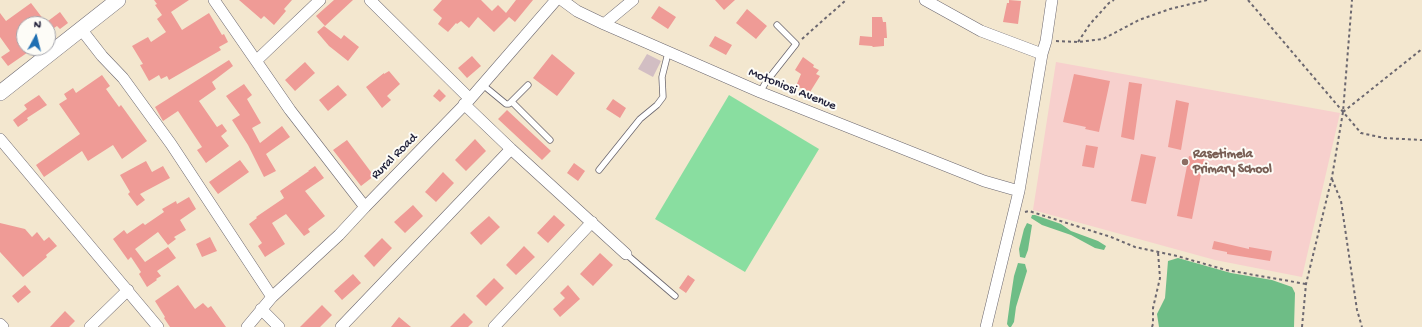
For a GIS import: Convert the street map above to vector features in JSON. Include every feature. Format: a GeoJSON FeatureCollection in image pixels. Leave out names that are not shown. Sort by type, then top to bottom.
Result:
{"type":"FeatureCollection","features":[{"type":"Feature","properties":{"kind":"street"},"geometry":{"type":"LineString","coordinates":[[0,93],[118,0]]}},
{"type":"Feature","properties":{"kind":"street"},"geometry":{"type":"LineString","coordinates":[[214,0],[290,110],[365,207]]}},
{"type":"Feature","properties":{"kind":"street"},"geometry":{"type":"LineString","coordinates":[[256,61],[320,0]]}},
{"type":"Feature","properties":{"kind":"street"},"geometry":{"type":"LineString","coordinates":[[370,0],[510,149],[626,254]]}},
{"type":"Feature","properties":{"kind":"street","name":"Rural Road"},"geometry":{"type":"LineString","coordinates":[[247,327],[272,297],[339,235],[467,102],[556,0]]}},
{"type":"Feature","properties":{"kind":"street","name":"Motoniosi Avenue"},"geometry":{"type":"LineString","coordinates":[[562,0],[577,11],[604,24],[760,92],[984,181],[1019,191]]}},
{"type":"Feature","properties":{"kind":"street"},"geometry":{"type":"LineString","coordinates":[[604,24],[633,0]]}},
{"type":"Feature","properties":{"kind":"street"},"geometry":{"type":"LineString","coordinates":[[925,0],[981,31],[1042,54]]}},
{"type":"Feature","properties":{"kind":"street"},"geometry":{"type":"LineString","coordinates":[[986,327],[1019,191],[1052,0]]}},
{"type":"Feature","properties":{"kind":"street"},"geometry":{"type":"LineString","coordinates":[[81,29],[102,56],[123,78],[171,144],[272,297]]}},
{"type":"Feature","properties":{"kind":"street"},"geometry":{"type":"LineString","coordinates":[[0,139],[158,327]]}},
{"type":"Feature","properties":{"kind":"street"},"geometry":{"type":"LineString","coordinates":[[348,325],[510,149]]}},
{"type":"Feature","properties":{"kind":"street"},"geometry":{"type":"LineString","coordinates":[[494,327],[592,222]]}},
{"type":"Feature","properties":{"kind":"street"},"geometry":{"type":"LineString","coordinates":[[90,327],[128,290]]}},
{"type":"Feature","properties":{"kind":"street"},"geometry":{"type":"LineString","coordinates":[[261,309],[279,327]]}},
{"type":"Feature","properties":{"kind":"street"},"geometry":{"type":"LineString","coordinates":[[0,324],[3,327]]}},
{"type":"Feature","properties":{"kind":"lane"},"geometry":{"type":"LineString","coordinates":[[760,92],[796,44],[777,25]]}},
{"type":"Feature","properties":{"kind":"lane"},"geometry":{"type":"LineString","coordinates":[[599,170],[640,119],[663,98],[662,76],[668,53]]}},
{"type":"Feature","properties":{"kind":"lane"},"geometry":{"type":"LineString","coordinates":[[482,85],[506,104],[509,104],[528,84]]}},
{"type":"Feature","properties":{"kind":"lane"},"geometry":{"type":"LineString","coordinates":[[512,102],[550,140]]}},
{"type":"Feature","properties":{"kind":"lane"},"geometry":{"type":"LineString","coordinates":[[626,254],[675,296]]}},
{"type":"Feature","properties":{"kind":"path"},"geometry":{"type":"LineString","coordinates":[[796,44],[846,0]]}},
{"type":"Feature","properties":{"kind":"path"},"geometry":{"type":"LineString","coordinates":[[1078,42],[1090,24],[1109,3],[1114,0]]}},
{"type":"Feature","properties":{"kind":"path"},"geometry":{"type":"LineString","coordinates":[[1046,41],[1078,42],[1103,39],[1139,20],[1170,9],[1207,0]]}},
{"type":"Feature","properties":{"kind":"path"},"geometry":{"type":"LineString","coordinates":[[1248,0],[1361,133],[1384,138],[1422,140]]}},
{"type":"Feature","properties":{"kind":"path"},"geometry":{"type":"LineString","coordinates":[[1302,327],[1306,284],[1332,177],[1343,112],[1352,0]]}},
{"type":"Feature","properties":{"kind":"path"},"geometry":{"type":"LineString","coordinates":[[1343,112],[1422,49]]}},
{"type":"Feature","properties":{"kind":"path"},"geometry":{"type":"LineString","coordinates":[[1332,177],[1341,201],[1357,310],[1362,327]]}},
{"type":"Feature","properties":{"kind":"path"},"geometry":{"type":"LineString","coordinates":[[1014,215],[1029,211],[1111,237],[1134,247],[1226,270],[1306,284]]}},
{"type":"Feature","properties":{"kind":"path"},"geometry":{"type":"LineString","coordinates":[[1152,327],[1153,308],[1160,278],[1158,252]]}},
{"type":"Feature","properties":{"kind":"shaded area"},"geometry":{"type":"Polygon","coordinates":[[[647,54],[661,61],[653,77],[638,69],[647,54]]]}},
{"type":"Feature","properties":{"kind":"shaded area","name":"Rasetimela Primary School"},"geometry":{"type":"Polygon","coordinates":[[[1056,62],[1340,113],[1302,277],[1215,260],[1033,210],[1056,62]]]}},
{"type":"Feature","properties":{"kind":"green space"},"geometry":{"type":"Polygon","coordinates":[[[729,95],[819,149],[745,272],[655,219],[729,95]]]}},
{"type":"Feature","properties":{"kind":"green space"},"geometry":{"type":"Polygon","coordinates":[[[1032,215],[1061,224],[1071,231],[1098,241],[1106,246],[1104,250],[1095,248],[1071,235],[1042,225],[1031,218],[1032,215]]]}},
{"type":"Feature","properties":{"kind":"green space"},"geometry":{"type":"Polygon","coordinates":[[[1027,223],[1032,225],[1028,250],[1025,258],[1020,257],[1019,249],[1027,223]]]}},
{"type":"Feature","properties":{"kind":"green space"},"geometry":{"type":"Polygon","coordinates":[[[1178,258],[1231,273],[1272,280],[1292,287],[1295,293],[1294,327],[1159,327],[1157,314],[1165,298],[1168,261],[1178,258]]]}},
{"type":"Feature","properties":{"kind":"green space"},"geometry":{"type":"Polygon","coordinates":[[[1018,263],[1025,264],[1027,271],[1016,307],[1014,322],[1011,327],[1009,327],[1007,324],[1010,302],[1014,276],[1018,263]]]}},
{"type":"Feature","properties":{"kind":"building"},"geometry":{"type":"Polygon","coordinates":[[[154,0],[189,0],[171,12],[182,30],[209,13],[228,42],[219,47],[221,50],[169,80],[167,76],[161,79],[159,75],[149,81],[140,65],[143,64],[132,46],[148,37],[151,42],[166,32],[157,19],[162,15],[155,5],[157,4],[154,0]]]}},
{"type":"Feature","properties":{"kind":"building"},"geometry":{"type":"Polygon","coordinates":[[[239,0],[292,0],[284,9],[286,11],[274,25],[264,16],[261,19],[239,0]]]}},
{"type":"Feature","properties":{"kind":"building"},"geometry":{"type":"Polygon","coordinates":[[[334,0],[353,0],[325,26],[316,16],[334,0]]]}},
{"type":"Feature","properties":{"kind":"building"},"geometry":{"type":"Polygon","coordinates":[[[442,0],[481,0],[492,11],[498,5],[506,13],[516,0],[533,0],[515,22],[509,17],[494,32],[478,17],[469,28],[461,21],[457,24],[456,23],[448,32],[438,24],[442,18],[433,10],[442,0]]]}},
{"type":"Feature","properties":{"kind":"building"},"geometry":{"type":"Polygon","coordinates":[[[715,0],[735,0],[724,10],[715,0]]]}},
{"type":"Feature","properties":{"kind":"building"},"geometry":{"type":"Polygon","coordinates":[[[1009,0],[1021,1],[1018,24],[1003,22],[1009,0]]]}},
{"type":"Feature","properties":{"kind":"building"},"geometry":{"type":"Polygon","coordinates":[[[31,3],[41,16],[16,16],[16,56],[22,56],[8,66],[1,57],[10,51],[0,37],[0,13],[6,21],[31,3]]]}},
{"type":"Feature","properties":{"kind":"building"},"geometry":{"type":"Polygon","coordinates":[[[659,6],[676,17],[668,29],[651,18],[659,6]]]}},
{"type":"Feature","properties":{"kind":"building"},"geometry":{"type":"Polygon","coordinates":[[[747,9],[767,26],[756,39],[736,23],[747,9]]]}},
{"type":"Feature","properties":{"kind":"building"},"geometry":{"type":"Polygon","coordinates":[[[60,12],[68,23],[60,29],[56,27],[56,16],[55,16],[60,12]]]}},
{"type":"Feature","properties":{"kind":"building"},"geometry":{"type":"Polygon","coordinates":[[[872,17],[882,17],[883,22],[886,22],[887,38],[884,38],[884,46],[873,47],[859,45],[860,36],[872,37],[872,17]]]}},
{"type":"Feature","properties":{"kind":"building"},"geometry":{"type":"Polygon","coordinates":[[[324,26],[341,39],[344,35],[359,47],[348,61],[329,46],[317,32],[324,26]]]}},
{"type":"Feature","properties":{"kind":"building"},"geometry":{"type":"Polygon","coordinates":[[[715,36],[732,45],[726,55],[709,46],[715,36]]]}},
{"type":"Feature","properties":{"kind":"building"},"geometry":{"type":"Polygon","coordinates":[[[552,54],[575,73],[557,96],[533,78],[552,54]]]}},
{"type":"Feature","properties":{"kind":"building"},"geometry":{"type":"Polygon","coordinates":[[[472,56],[481,66],[467,78],[458,68],[472,56]]]}},
{"type":"Feature","properties":{"kind":"building"},"geometry":{"type":"Polygon","coordinates":[[[803,57],[814,65],[813,67],[819,70],[816,74],[820,76],[810,92],[796,86],[801,74],[795,70],[803,57]]]}},
{"type":"Feature","properties":{"kind":"building"},"geometry":{"type":"Polygon","coordinates":[[[229,60],[233,66],[212,82],[216,89],[199,101],[217,127],[222,124],[227,131],[221,136],[229,146],[206,163],[197,150],[202,147],[178,111],[163,121],[155,107],[229,60]]]}},
{"type":"Feature","properties":{"kind":"building"},"geometry":{"type":"Polygon","coordinates":[[[305,62],[315,73],[295,91],[285,80],[305,62]]]}},
{"type":"Feature","properties":{"kind":"building"},"geometry":{"type":"Polygon","coordinates":[[[389,71],[400,84],[387,96],[391,100],[382,108],[366,87],[384,73],[389,71]]]}},
{"type":"Feature","properties":{"kind":"building"},"geometry":{"type":"Polygon","coordinates":[[[1074,74],[1110,81],[1099,132],[1085,129],[1086,127],[1063,122],[1074,74]]]}},
{"type":"Feature","properties":{"kind":"building"},"geometry":{"type":"Polygon","coordinates":[[[102,75],[110,86],[106,89],[119,107],[121,105],[147,141],[122,159],[113,145],[88,161],[82,151],[44,177],[36,165],[80,134],[59,104],[67,99],[64,94],[73,88],[76,93],[102,75]]]}},
{"type":"Feature","properties":{"kind":"building"},"geometry":{"type":"Polygon","coordinates":[[[1129,82],[1142,84],[1134,140],[1121,137],[1129,82]]]}},
{"type":"Feature","properties":{"kind":"building"},"geometry":{"type":"Polygon","coordinates":[[[244,84],[252,95],[247,99],[261,123],[252,128],[260,143],[282,126],[290,137],[266,154],[276,171],[264,177],[248,145],[232,120],[240,115],[226,96],[244,84]]]}},
{"type":"Feature","properties":{"kind":"building"},"geometry":{"type":"Polygon","coordinates":[[[338,85],[347,95],[328,111],[319,100],[338,85]]]}},
{"type":"Feature","properties":{"kind":"building"},"geometry":{"type":"Polygon","coordinates":[[[439,89],[446,96],[440,102],[433,96],[439,89]]]}},
{"type":"Feature","properties":{"kind":"building"},"geometry":{"type":"Polygon","coordinates":[[[39,95],[47,105],[27,118],[28,120],[18,127],[13,120],[27,109],[24,105],[39,95]]]}},
{"type":"Feature","properties":{"kind":"building"},"geometry":{"type":"Polygon","coordinates":[[[613,99],[626,108],[620,118],[606,109],[613,99]]]}},
{"type":"Feature","properties":{"kind":"building"},"geometry":{"type":"Polygon","coordinates":[[[1176,100],[1189,103],[1181,150],[1168,147],[1176,100]]]}},
{"type":"Feature","properties":{"kind":"building"},"geometry":{"type":"Polygon","coordinates":[[[507,110],[551,151],[542,160],[498,119],[507,110]]]}},
{"type":"Feature","properties":{"kind":"building"},"geometry":{"type":"Polygon","coordinates":[[[475,139],[486,151],[466,171],[455,160],[475,139]]]}},
{"type":"Feature","properties":{"kind":"building"},"geometry":{"type":"Polygon","coordinates":[[[347,140],[374,176],[361,186],[333,150],[347,140]]]}},
{"type":"Feature","properties":{"kind":"building"},"geometry":{"type":"Polygon","coordinates":[[[1086,145],[1098,147],[1094,168],[1082,166],[1086,145]]]}},
{"type":"Feature","properties":{"kind":"building"},"geometry":{"type":"Polygon","coordinates":[[[1141,154],[1156,157],[1146,204],[1131,201],[1141,154]]]}},
{"type":"Feature","properties":{"kind":"building"},"geometry":{"type":"Polygon","coordinates":[[[1189,156],[1204,159],[1192,219],[1177,216],[1189,156]]]}},
{"type":"Feature","properties":{"kind":"building"},"geometry":{"type":"Polygon","coordinates":[[[240,160],[249,172],[218,194],[209,182],[240,160]]]}},
{"type":"Feature","properties":{"kind":"building"},"geometry":{"type":"Polygon","coordinates":[[[146,161],[152,172],[163,166],[170,178],[140,194],[145,200],[137,206],[128,194],[130,192],[120,175],[146,161]]]}},
{"type":"Feature","properties":{"kind":"building"},"geometry":{"type":"Polygon","coordinates":[[[574,163],[585,171],[578,181],[567,173],[574,163]]]}},
{"type":"Feature","properties":{"kind":"building"},"geometry":{"type":"Polygon","coordinates":[[[315,166],[324,178],[305,191],[325,216],[308,229],[310,232],[304,236],[286,214],[272,223],[285,244],[265,257],[258,246],[262,243],[249,224],[257,218],[256,217],[284,198],[280,191],[315,166]]]}},
{"type":"Feature","properties":{"kind":"building"},"geometry":{"type":"Polygon","coordinates":[[[443,172],[454,183],[436,202],[425,192],[443,172]]]}},
{"type":"Feature","properties":{"kind":"building"},"geometry":{"type":"Polygon","coordinates":[[[189,197],[196,209],[180,220],[186,230],[174,237],[176,239],[168,245],[158,232],[135,249],[145,262],[168,247],[176,258],[157,271],[161,276],[147,287],[139,274],[141,272],[131,257],[128,260],[113,239],[124,230],[127,234],[143,223],[145,225],[164,212],[162,209],[176,201],[177,204],[189,197]]]}},
{"type":"Feature","properties":{"kind":"building"},"geometry":{"type":"Polygon","coordinates":[[[413,205],[423,216],[405,233],[394,222],[413,205]]]}},
{"type":"Feature","properties":{"kind":"building"},"geometry":{"type":"Polygon","coordinates":[[[554,215],[565,225],[548,243],[537,233],[554,215]]]}},
{"type":"Feature","properties":{"kind":"building"},"geometry":{"type":"Polygon","coordinates":[[[489,216],[500,227],[481,245],[470,233],[489,216]]]}},
{"type":"Feature","properties":{"kind":"building"},"geometry":{"type":"Polygon","coordinates":[[[0,223],[25,229],[32,237],[37,232],[44,241],[49,237],[57,246],[46,255],[47,257],[23,277],[0,252],[0,223]]]}},
{"type":"Feature","properties":{"kind":"building"},"geometry":{"type":"Polygon","coordinates":[[[210,237],[217,251],[202,257],[196,244],[210,237]]]}},
{"type":"Feature","properties":{"kind":"building"},"geometry":{"type":"Polygon","coordinates":[[[382,238],[392,248],[374,267],[364,256],[382,238]]]}},
{"type":"Feature","properties":{"kind":"building"},"geometry":{"type":"Polygon","coordinates":[[[1214,241],[1249,249],[1249,247],[1272,251],[1270,261],[1227,254],[1227,252],[1212,249],[1214,241]]]}},
{"type":"Feature","properties":{"kind":"building"},"geometry":{"type":"Polygon","coordinates":[[[524,246],[535,257],[516,275],[506,265],[524,246]]]}},
{"type":"Feature","properties":{"kind":"building"},"geometry":{"type":"Polygon","coordinates":[[[600,253],[613,265],[593,286],[580,274],[600,253]]]}},
{"type":"Feature","properties":{"kind":"building"},"geometry":{"type":"Polygon","coordinates":[[[353,274],[361,283],[342,300],[334,291],[353,274]]]}},
{"type":"Feature","properties":{"kind":"building"},"geometry":{"type":"Polygon","coordinates":[[[688,275],[695,280],[686,293],[679,288],[688,275]]]}},
{"type":"Feature","properties":{"kind":"building"},"geometry":{"type":"Polygon","coordinates":[[[494,278],[504,288],[486,306],[476,296],[494,278]]]}},
{"type":"Feature","properties":{"kind":"building"},"geometry":{"type":"Polygon","coordinates":[[[25,285],[31,292],[18,303],[12,296],[25,285]]]}},
{"type":"Feature","properties":{"kind":"building"},"geometry":{"type":"Polygon","coordinates":[[[178,285],[195,309],[203,303],[208,308],[211,306],[226,327],[170,327],[155,301],[178,285]]]}},
{"type":"Feature","properties":{"kind":"building"},"geometry":{"type":"Polygon","coordinates":[[[568,285],[580,299],[560,317],[553,309],[565,298],[560,293],[568,285]]]}},
{"type":"Feature","properties":{"kind":"building"},"geometry":{"type":"Polygon","coordinates":[[[322,305],[332,315],[320,327],[300,327],[322,305]]]}},
{"type":"Feature","properties":{"kind":"building"},"geometry":{"type":"Polygon","coordinates":[[[65,311],[75,321],[69,327],[50,327],[65,311]]]}},
{"type":"Feature","properties":{"kind":"building"},"geometry":{"type":"Polygon","coordinates":[[[464,313],[473,322],[468,327],[450,327],[464,313]]]}},
{"type":"Feature","properties":{"kind":"building"},"geometry":{"type":"Polygon","coordinates":[[[399,317],[411,327],[391,327],[399,317]]]}},
{"type":"Feature","properties":{"kind":"place","name":"Rasetimela Primary School"},"geometry":{"type":"Point","coordinates":[1185,162]}}]}
